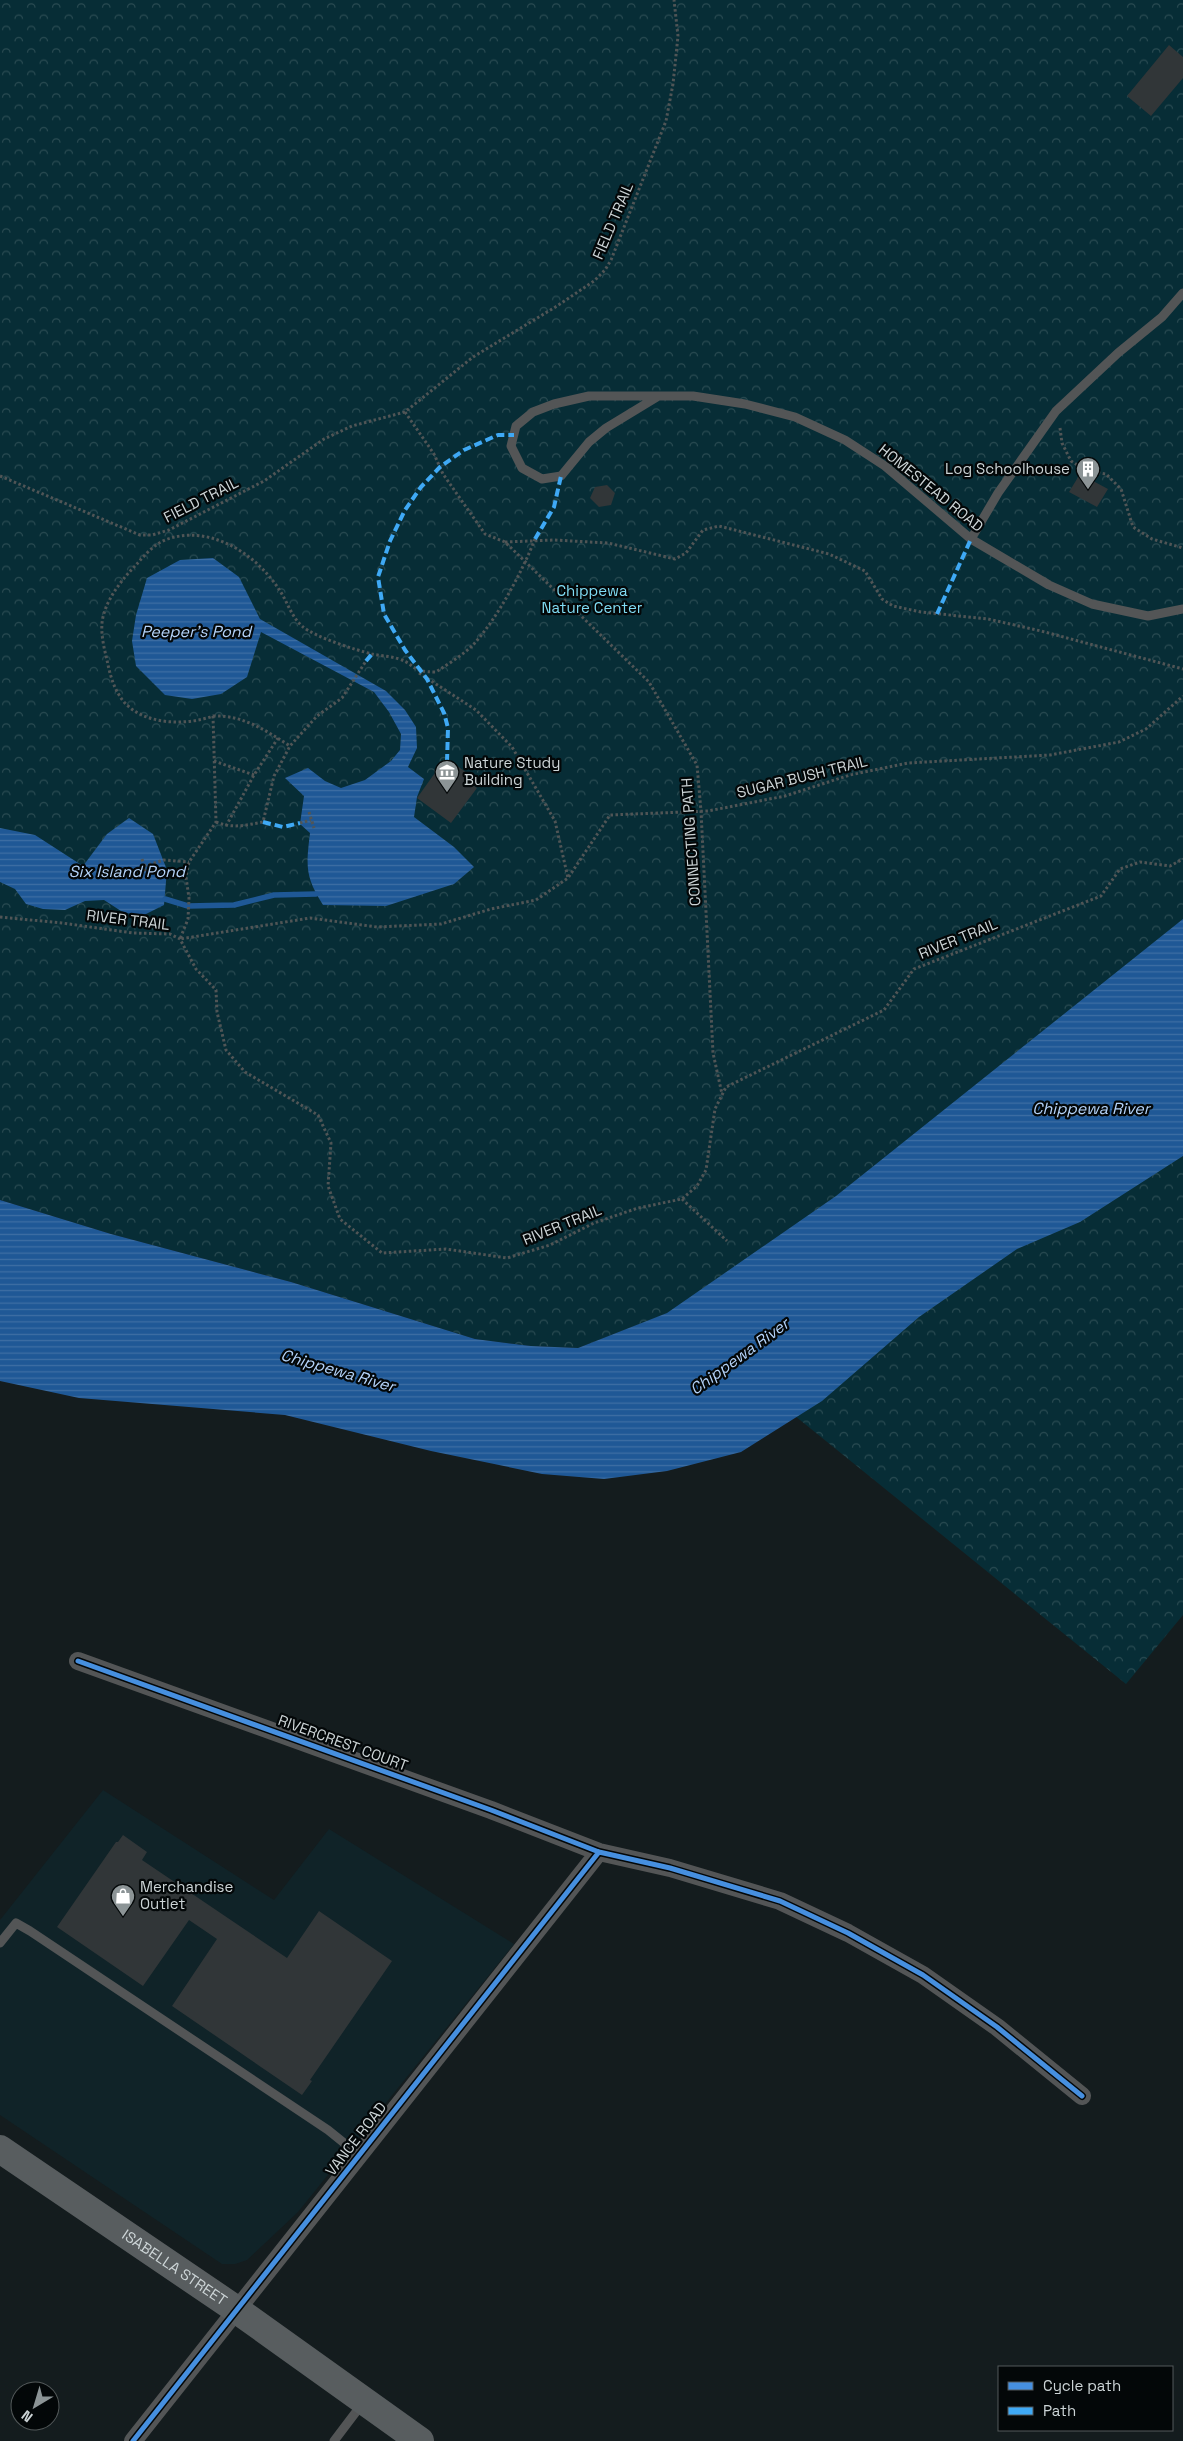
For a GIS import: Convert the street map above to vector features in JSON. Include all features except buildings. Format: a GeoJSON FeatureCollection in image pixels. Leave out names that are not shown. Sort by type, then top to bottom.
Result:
{"type":"FeatureCollection","features":[{"type":"Feature","properties":{"kind":"highway","name":"ISABELLA STREET"},"geometry":{"type":"LineString","coordinates":[[0,2149],[237,2310],[420,2441]]}},
{"type":"Feature","properties":{"kind":"street","name":"RIVERCREST COURT"},"geometry":{"type":"LineString","coordinates":[[78,1660],[491,1810],[599,1852],[670,1868],[780,1901],[848,1933],[923,1975],[997,2026],[1082,2096]]}},
{"type":"Feature","properties":{"kind":"street","name":"VANCE ROAD"},"geometry":{"type":"LineString","coordinates":[[133,2441],[599,1852]]}},
{"type":"Feature","properties":{"kind":"lane"},"geometry":{"type":"LineString","coordinates":[[971,539],[998,494],[1056,411],[1118,353],[1162,317],[1183,293]]}},
{"type":"Feature","properties":{"kind":"lane","name":"HOMESTEAD ROAD"},"geometry":{"type":"LineString","coordinates":[[656,397],[606,428],[589,442],[561,476],[542,479],[522,468],[511,446],[516,426],[533,412],[554,404],[589,396],[694,396],[745,404],[795,417],[845,440],[885,466],[971,539],[1049,585],[1092,604],[1148,616],[1183,609]]}},
{"type":"Feature","properties":{"kind":"lane"},"geometry":{"type":"LineString","coordinates":[[0,1943],[16,1923],[23,1927],[328,2130],[359,2155]]}},
{"type":"Feature","properties":{"kind":"lane"},"geometry":{"type":"LineString","coordinates":[[334,2441],[365,2401]]}},
{"type":"Feature","properties":{"kind":"path"},"geometry":{"type":"LineString","coordinates":[[1056,411],[1062,444],[1071,461],[1087,471],[1106,474],[1121,490],[1133,526],[1152,539],[1183,548]]}},
{"type":"Feature","properties":{"kind":"path"},"geometry":{"type":"LineString","coordinates":[[405,412],[434,454],[442,474],[485,534],[505,542],[526,562]]}},
{"type":"Feature","properties":{"kind":"path"},"geometry":{"type":"LineString","coordinates":[[505,542],[535,539],[608,543],[675,559],[686,553],[703,530],[718,526],[829,554],[865,571],[882,599],[893,606],[920,612],[988,619],[1183,669]]}},
{"type":"Feature","properties":{"kind":"path"},"geometry":{"type":"LineString","coordinates":[[162,532],[165,540]]}},
{"type":"Feature","properties":{"kind":"path"},"geometry":{"type":"LineString","coordinates":[[290,746],[246,721],[229,715],[170,723],[143,716],[124,702],[112,681],[103,646],[102,622],[106,608],[131,570],[156,545],[165,540],[191,536],[227,542],[246,554],[259,566],[280,591],[291,614],[304,628],[320,636],[372,654],[400,659],[476,710],[512,747],[555,821],[568,878]]}},
{"type":"Feature","properties":{"kind":"path"},"geometry":{"type":"LineString","coordinates":[[416,671],[436,672],[472,646],[492,621],[526,562],[535,539]]}},
{"type":"Feature","properties":{"kind":"path"},"geometry":{"type":"LineString","coordinates":[[216,822],[226,826],[246,826],[263,822],[274,776],[290,746],[318,716],[342,698],[366,661]]}},
{"type":"Feature","properties":{"kind":"path"},"geometry":{"type":"LineString","coordinates":[[180,938],[188,919],[189,898],[186,877],[189,862],[216,822],[213,716]]}},
{"type":"Feature","properties":{"kind":"path"},"geometry":{"type":"LineString","coordinates":[[226,826],[278,738]]}},
{"type":"Feature","properties":{"kind":"path"},"geometry":{"type":"LineString","coordinates":[[214,761],[254,776]]}},
{"type":"Feature","properties":{"kind":"path"},"geometry":{"type":"LineString","coordinates":[[309,812],[314,828]]}},
{"type":"Feature","properties":{"kind":"path"},"geometry":{"type":"LineString","coordinates":[[300,824],[311,820]]}},
{"type":"Feature","properties":{"kind":"path"},"geometry":{"type":"LineString","coordinates":[[142,859],[146,874]]}},
{"type":"Feature","properties":{"kind":"path"},"geometry":{"type":"LineString","coordinates":[[144,866],[164,860],[189,862]]}},
{"type":"Feature","properties":{"kind":"path"},"geometry":{"type":"LineString","coordinates":[[722,1095],[715,1109],[706,1170],[697,1186],[682,1198],[727,1241]]}},
{"type":"Feature","properties":{"kind":"shaded area"},"geometry":{"type":"Polygon","coordinates":[[[103,1790],[274,1900],[329,1829],[514,1944],[298,2212],[247,2260],[235,2264],[222,2264],[0,2115],[0,1920],[103,1790]]]}},
{"type":"Feature","properties":{"kind":"green space","name":"Chippewa Nature Center"},"geometry":{"type":"Polygon","coordinates":[[[0,0],[1183,0],[1183,1615],[1126,1684],[668,1313],[578,1348],[531,1346],[475,1339],[291,1282],[111,1234],[0,1200],[0,0]]]}},
{"type":"Feature","properties":{"kind":"water","name":"Peeper's Pond"},"geometry":{"type":"Polygon","coordinates":[[[213,558],[239,577],[260,619],[386,691],[405,710],[416,727],[417,748],[408,767],[424,779],[417,797],[414,817],[454,847],[474,867],[454,884],[386,906],[323,905],[313,886],[308,871],[310,833],[300,824],[304,796],[285,778],[308,768],[325,781],[341,788],[365,780],[391,761],[400,750],[401,734],[389,712],[374,692],[261,632],[247,677],[221,694],[192,699],[165,695],[136,666],[132,641],[136,615],[147,578],[180,560],[213,558]]]}},
{"type":"Feature","properties":{"kind":"water","name":"Six Island Pond"},"geometry":{"type":"Polygon","coordinates":[[[129,818],[153,834],[167,870],[164,905],[140,917],[121,911],[104,900],[85,901],[65,910],[43,909],[26,904],[15,889],[0,882],[0,828],[35,835],[83,866],[107,834],[129,818]]]}},
{"type":"Feature","properties":{"kind":"water","name":"Chippewa River"},"geometry":{"type":"Polygon","coordinates":[[[1183,919],[1183,1156],[1080,1222],[1017,1249],[919,1317],[822,1401],[741,1452],[667,1471],[604,1479],[542,1474],[431,1451],[285,1415],[79,1398],[0,1381],[0,1200],[111,1234],[291,1282],[475,1339],[531,1346],[578,1348],[667,1313],[836,1196],[1183,919]]]}},
{"type":"Feature","properties":{"kind":"waterway"},"geometry":{"type":"LineString","coordinates":[[165,899],[188,906],[234,905],[274,895],[316,894]]}},
{"type":"Feature","properties":{"kind":"marked path"},"geometry":{"type":"LineString","coordinates":[[447,762],[448,728],[444,713],[427,679],[405,650],[384,614],[378,577],[390,541],[405,510],[421,487],[440,467],[464,450],[498,435],[514,435]]}},
{"type":"Feature","properties":{"kind":"marked path"},"geometry":{"type":"LineString","coordinates":[[535,539],[554,507],[561,476]]}},
{"type":"Feature","properties":{"kind":"marked path"},"geometry":{"type":"LineString","coordinates":[[937,614],[971,539]]}},
{"type":"Feature","properties":{"kind":"marked path"},"geometry":{"type":"LineString","coordinates":[[366,661],[372,654]]}},
{"type":"Feature","properties":{"kind":"marked path"},"geometry":{"type":"LineString","coordinates":[[263,822],[283,827],[300,823]]}},
{"type":"Feature","properties":{"kind":"cycle path"},"geometry":{"type":"LineString","coordinates":[[78,1661],[491,1810],[599,1852],[670,1868],[780,1901],[848,1933],[923,1975],[997,2027],[1082,2096]]}},
{"type":"Feature","properties":{"kind":"cycle path"},"geometry":{"type":"LineString","coordinates":[[133,2441],[599,1852]]}},
{"type":"Feature","properties":{"kind":"place","name":"Log Schoolhouse"},"geometry":{"type":"Point","coordinates":[1088,490]}},
{"type":"Feature","properties":{"kind":"place","name":"Nature Study Building"},"geometry":{"type":"Point","coordinates":[447,793]}},
{"type":"Feature","properties":{"kind":"place","name":"Merchandise Outlet"},"geometry":{"type":"Point","coordinates":[123,1917]}}]}
